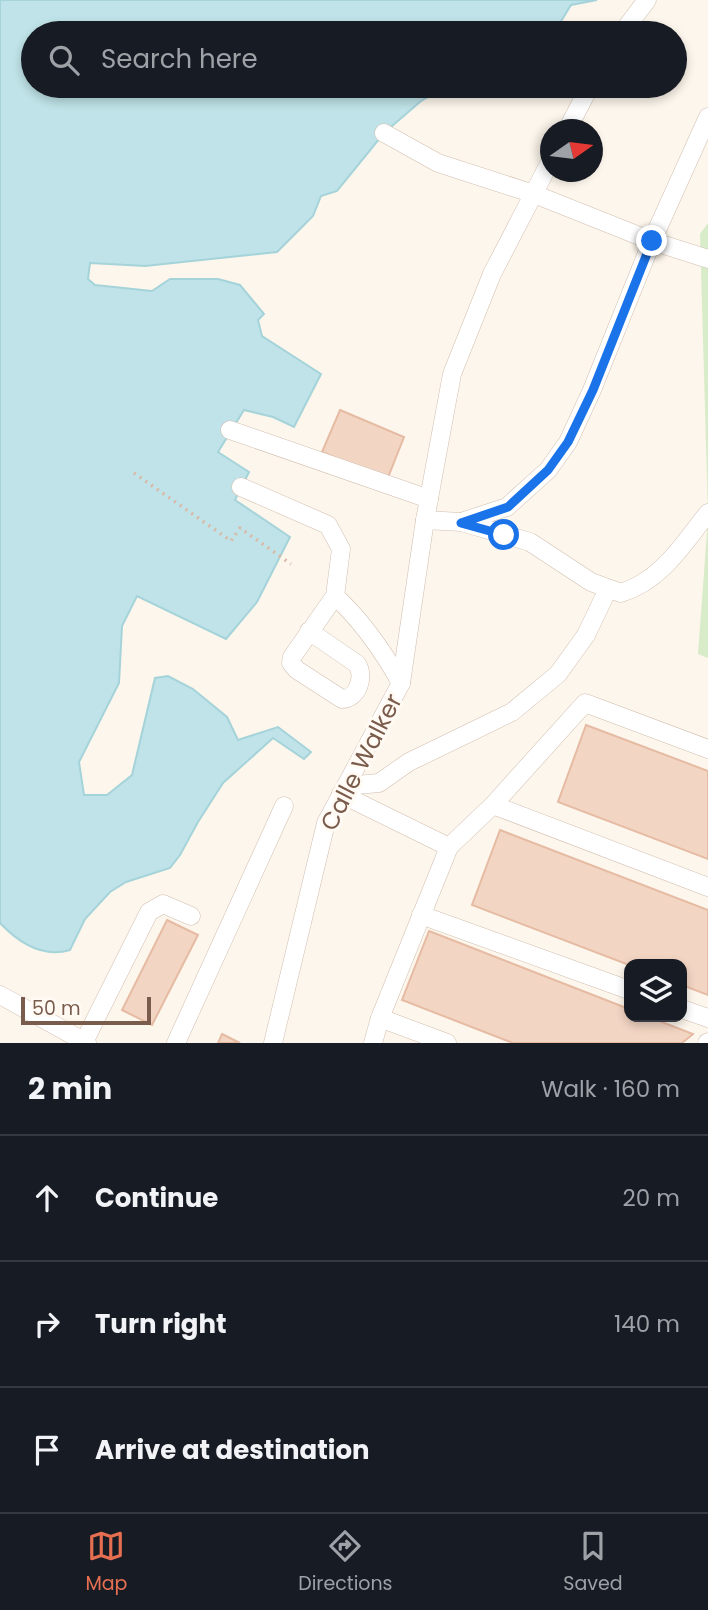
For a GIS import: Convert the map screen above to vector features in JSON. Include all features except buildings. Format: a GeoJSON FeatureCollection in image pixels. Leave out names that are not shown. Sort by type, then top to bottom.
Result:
{"type":"FeatureCollection","features":[{"type":"Feature","properties":{"kind":"street"},"geometry":{"type":"LineString","coordinates":[[631,21],[647,0]]}},
{"type":"Feature","properties":{"kind":"street"},"geometry":{"type":"LineString","coordinates":[[573,119],[584,98]]}},
{"type":"Feature","properties":{"kind":"street"},"geometry":{"type":"LineString","coordinates":[[461,523],[508,507],[548,470],[568,442],[593,390],[652,241],[708,117]]}},
{"type":"Feature","properties":{"kind":"street"},"geometry":{"type":"LineString","coordinates":[[384,133],[438,163],[534,194],[652,241],[708,258]]}},
{"type":"Feature","properties":{"kind":"street","name":"Calle Walker"},"geometry":{"type":"LineString","coordinates":[[273,1043],[326,823],[401,683],[425,520],[452,374],[492,274],[540,182]]}},
{"type":"Feature","properties":{"kind":"street"},"geometry":{"type":"LineString","coordinates":[[230,430],[429,499]]}},
{"type":"Feature","properties":{"kind":"street"},"geometry":{"type":"LineString","coordinates":[[241,487],[328,525],[341,549],[335,596],[309,631]]}},
{"type":"Feature","properties":{"kind":"street"},"geometry":{"type":"LineString","coordinates":[[425,520],[461,523],[530,542],[591,582],[621,593],[648,581],[668,563],[708,513]]}},
{"type":"Feature","properties":{"kind":"street"},"geometry":{"type":"LineString","coordinates":[[344,790],[379,783],[408,762],[512,712],[558,674],[586,635],[608,589]]}},
{"type":"Feature","properties":{"kind":"street"},"geometry":{"type":"LineString","coordinates":[[335,596],[383,652],[401,683]]}},
{"type":"Feature","properties":{"kind":"street"},"geometry":{"type":"LineString","coordinates":[[373,1043],[380,1018],[449,848],[493,805],[585,703],[708,749]]}},
{"type":"Feature","properties":{"kind":"street"},"geometry":{"type":"LineString","coordinates":[[344,790],[449,848]]}},
{"type":"Feature","properties":{"kind":"street"},"geometry":{"type":"LineString","coordinates":[[493,805],[708,887]]}},
{"type":"Feature","properties":{"kind":"street"},"geometry":{"type":"LineString","coordinates":[[176,1043],[284,806]]}},
{"type":"Feature","properties":{"kind":"street"},"geometry":{"type":"LineString","coordinates":[[0,995],[86,1042],[149,912],[163,904],[191,916]]}},
{"type":"Feature","properties":{"kind":"street"},"geometry":{"type":"LineString","coordinates":[[421,915],[624,988]]}},
{"type":"Feature","properties":{"kind":"street"},"geometry":{"type":"LineString","coordinates":[[687,1011],[708,1018]]}},
{"type":"Feature","properties":{"kind":"street"},"geometry":{"type":"LineString","coordinates":[[380,1018],[447,1043]]}},
{"type":"Feature","properties":{"kind":"path"},"geometry":{"type":"LineString","coordinates":[[134,473],[231,541],[240,528],[290,564]]}},
{"type":"Feature","properties":{"kind":"green space"},"geometry":{"type":"Polygon","coordinates":[[[708,223],[708,515],[700,234],[708,223]]]}},
{"type":"Feature","properties":{"kind":"green space"},"geometry":{"type":"Polygon","coordinates":[[[708,518],[708,658],[698,654],[708,518]]]}},
{"type":"Feature","properties":{"kind":"water"},"geometry":{"type":"Polygon","coordinates":[[[0,0],[597,0],[571,5],[561,21],[21,21],[21,98],[426,98],[384,133],[337,191],[321,196],[313,216],[277,252],[145,266],[90,263],[88,279],[95,285],[152,291],[170,279],[218,279],[240,285],[264,314],[258,320],[262,336],[321,374],[294,427],[273,417],[244,410],[218,452],[249,472],[235,500],[290,537],[257,602],[226,639],[137,596],[122,626],[119,683],[79,762],[84,795],[107,795],[132,775],[155,678],[168,676],[193,689],[227,717],[238,740],[278,727],[311,752],[304,759],[273,738],[223,783],[170,868],[126,882],[110,892],[85,919],[70,950],[50,952],[32,947],[15,937],[0,923],[0,0]]]}},
{"type":"Feature","properties":{"kind":"route"},"geometry":{"type":"LineString","coordinates":[[504,535],[461,523],[508,507],[548,470],[568,442],[593,390],[652,241]]}}]}
